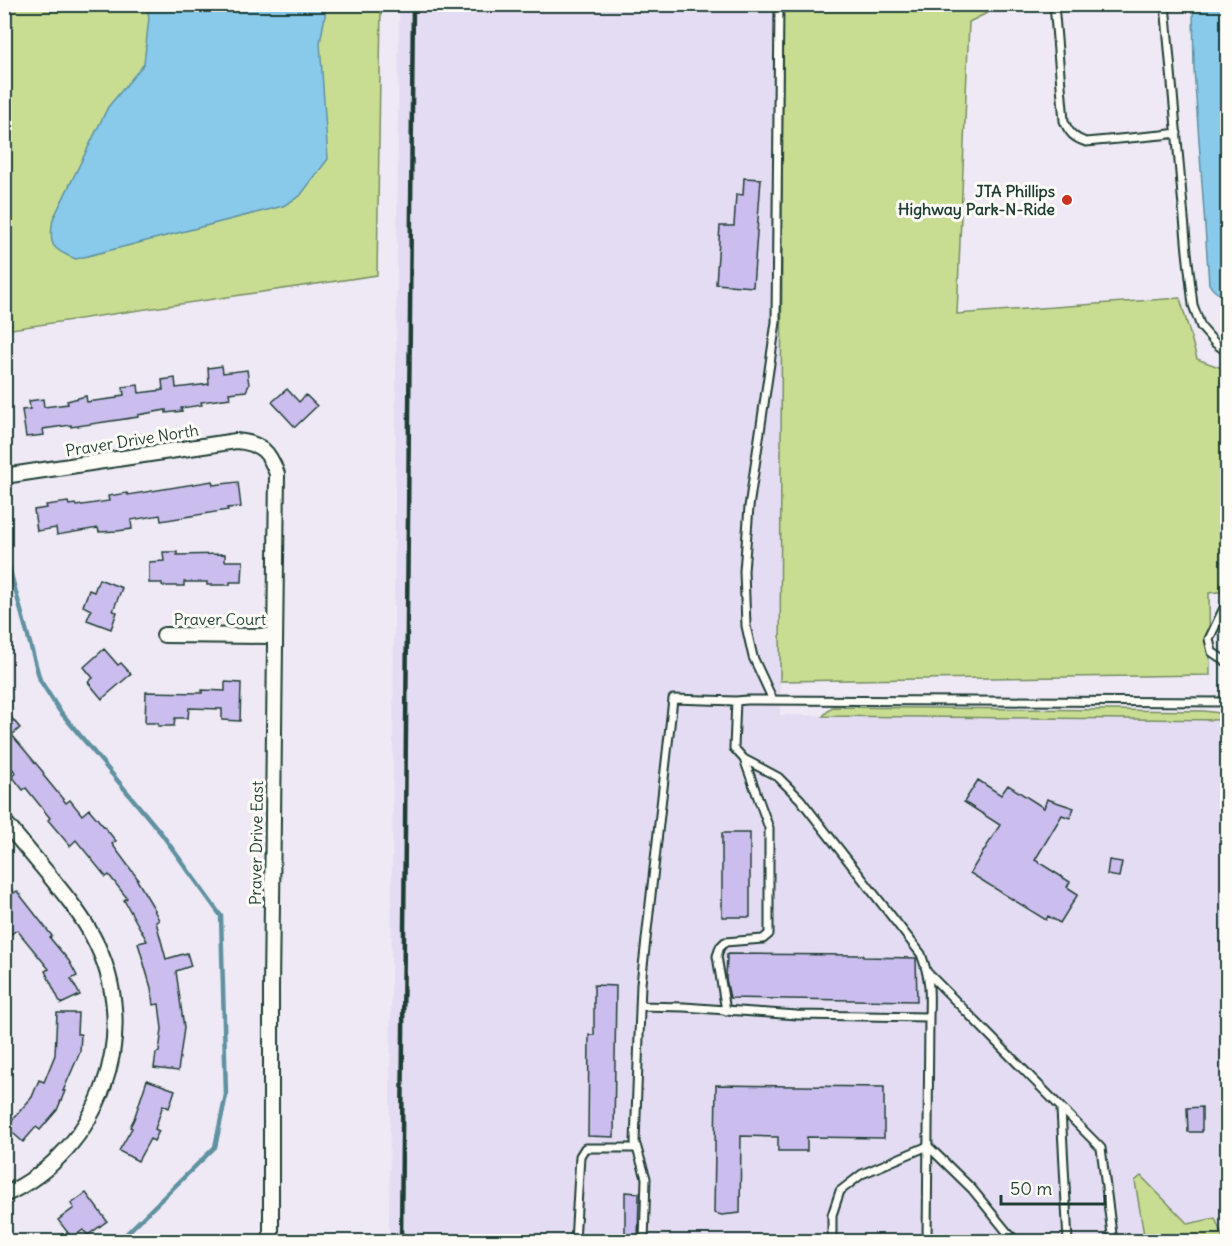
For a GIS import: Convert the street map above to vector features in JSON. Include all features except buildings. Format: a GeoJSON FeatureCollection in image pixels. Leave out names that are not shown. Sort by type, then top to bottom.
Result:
{"type":"FeatureCollection","features":[{"type":"Feature","properties":{"kind":"street","name":"Praver Drive North"},"geometry":{"type":"LineString","coordinates":[[4,476],[236,441],[249,442],[263,449]]}},
{"type":"Feature","properties":{"kind":"street","name":"Praver Drive East"},"geometry":{"type":"LineString","coordinates":[[263,449],[272,460],[277,474],[271,988],[271,1242]]}},
{"type":"Feature","properties":{"kind":"street","name":"Praver Court"},"geometry":{"type":"LineString","coordinates":[[165,635],[275,636]]}},
{"type":"Feature","properties":{"kind":"street"},"geometry":{"type":"LineString","coordinates":[[4,1196],[40,1175],[81,1132],[107,1080],[115,1029],[111,987],[94,938],[72,903],[8,831]]}},
{"type":"Feature","properties":{"kind":"lane"},"geometry":{"type":"LineString","coordinates":[[773,700],[753,657],[746,626],[744,571],[749,507],[776,322],[779,4]]}},
{"type":"Feature","properties":{"kind":"lane"},"geometry":{"type":"LineString","coordinates":[[1054,4],[1064,121],[1074,138],[1086,142],[1177,133]]}},
{"type":"Feature","properties":{"kind":"lane"},"geometry":{"type":"LineString","coordinates":[[1165,4],[1192,306],[1201,327],[1227,353]]}},
{"type":"Feature","properties":{"kind":"lane"},"geometry":{"type":"LineString","coordinates":[[1227,608],[1224,608],[1209,639],[1212,652],[1227,663]]}},
{"type":"Feature","properties":{"kind":"lane"},"geometry":{"type":"LineString","coordinates":[[644,1242],[646,1178],[635,1142],[641,984],[674,699],[1227,702]]}},
{"type":"Feature","properties":{"kind":"lane"},"geometry":{"type":"LineString","coordinates":[[736,701],[734,748],[744,759],[778,777],[800,799],[921,954],[930,992],[927,1242]]}},
{"type":"Feature","properties":{"kind":"lane"},"geometry":{"type":"LineString","coordinates":[[726,1011],[717,956],[720,947],[725,942],[763,939],[769,934],[769,828],[744,759]]}},
{"type":"Feature","properties":{"kind":"lane"},"geometry":{"type":"LineString","coordinates":[[927,972],[1101,1148],[1113,1242]]}},
{"type":"Feature","properties":{"kind":"lane"},"geometry":{"type":"LineString","coordinates":[[640,1006],[797,1015],[929,1017]]}},
{"type":"Feature","properties":{"kind":"lane"},"geometry":{"type":"LineString","coordinates":[[1061,1108],[1068,1242]]}},
{"type":"Feature","properties":{"kind":"lane"},"geometry":{"type":"LineString","coordinates":[[832,1242],[832,1215],[840,1191],[862,1174],[928,1146]]}},
{"type":"Feature","properties":{"kind":"lane"},"geometry":{"type":"LineString","coordinates":[[928,1146],[972,1188],[1017,1242]]}},
{"type":"Feature","properties":{"kind":"lane"},"geometry":{"type":"LineString","coordinates":[[575,1242],[580,1156],[585,1148],[637,1148]]}},
{"type":"Feature","properties":{"kind":"shaded area"},"geometry":{"type":"Polygon","coordinates":[[[399,5],[783,5],[780,715],[1227,720],[1227,1241],[389,1242],[399,5]]]}},
{"type":"Feature","properties":{"kind":"green space"},"geometry":{"type":"Polygon","coordinates":[[[4,5],[381,5],[377,275],[5,330],[4,5]]]}},
{"type":"Feature","properties":{"kind":"green space"},"geometry":{"type":"Polygon","coordinates":[[[783,5],[1003,5],[969,22],[957,314],[1180,298],[1197,359],[1227,370],[1227,591],[1209,593],[1210,675],[780,681],[783,5]]]}},
{"type":"Feature","properties":{"kind":"green space"},"geometry":{"type":"Polygon","coordinates":[[[832,707],[1204,711],[1227,714],[1228,720],[823,716],[832,707]]]}},
{"type":"Feature","properties":{"kind":"green space"},"geometry":{"type":"Polygon","coordinates":[[[1141,1176],[1188,1224],[1215,1218],[1224,1241],[1145,1241],[1135,1181],[1141,1176]]]}},
{"type":"Feature","properties":{"kind":"water"},"geometry":{"type":"Polygon","coordinates":[[[146,5],[327,5],[320,43],[328,159],[300,196],[283,206],[76,259],[54,245],[51,235],[53,219],[108,107],[144,64],[149,17],[146,5]]]}},
{"type":"Feature","properties":{"kind":"water"},"geometry":{"type":"Polygon","coordinates":[[[1193,5],[1227,5],[1228,295],[1222,295],[1212,289],[1209,284],[1194,69],[1193,5]]]}},
{"type":"Feature","properties":{"kind":"waterway"},"geometry":{"type":"LineString","coordinates":[[4,549],[40,680],[59,710],[161,833],[221,916],[226,1095],[215,1147],[118,1242]]}},
{"type":"Feature","properties":{"kind":"railway"},"geometry":{"type":"LineString","coordinates":[[401,1242],[413,4]]}},
{"type":"Feature","properties":{"kind":"place","name":"JTA Phillips Highway Park-N-Ride"},"geometry":{"type":"Point","coordinates":[1067,200]}}]}
